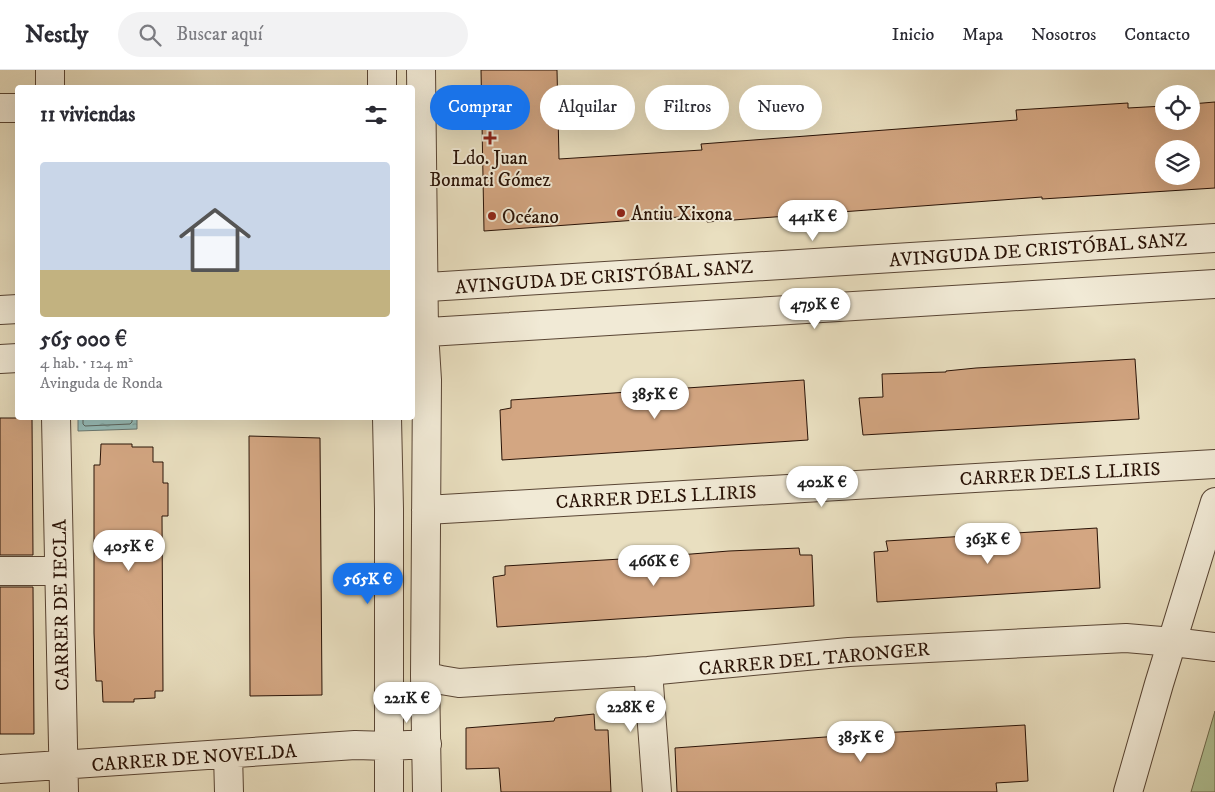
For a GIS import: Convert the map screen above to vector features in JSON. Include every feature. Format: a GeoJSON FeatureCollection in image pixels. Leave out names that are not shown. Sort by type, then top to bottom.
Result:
{"type":"FeatureCollection","features":[{"type":"Feature","properties":{"kind":"street"},"geometry":{"type":"LineString","coordinates":[[50,70],[50,85]]}},
{"type":"Feature","properties":{"kind":"street"},"geometry":{"type":"LineString","coordinates":[[382,70],[382,85]]}},
{"type":"Feature","properties":{"kind":"street"},"geometry":{"type":"LineString","coordinates":[[421,70],[418,332],[427,380],[425,676],[427,792]]}},
{"type":"Feature","properties":{"kind":"street"},"geometry":{"type":"LineString","coordinates":[[0,108],[15,108]]}},
{"type":"Feature","properties":{"kind":"street","name":"AVINGUDA DE CRISTÓBAL SANZ"},"geometry":{"type":"LineString","coordinates":[[418,288],[1215,238]]}},
{"type":"Feature","properties":{"kind":"street"},"geometry":{"type":"LineString","coordinates":[[418,332],[1215,284]]}},
{"type":"Feature","properties":{"kind":"street"},"geometry":{"type":"LineString","coordinates":[[0,310],[15,309]]}},
{"type":"Feature","properties":{"kind":"street"},"geometry":{"type":"LineString","coordinates":[[0,359],[15,358]]}},
{"type":"Feature","properties":{"kind":"street","name":"CARRER DE IECLA"},"geometry":{"type":"LineString","coordinates":[[56,420],[64,779]]}},
{"type":"Feature","properties":{"kind":"street"},"geometry":{"type":"LineString","coordinates":[[387,420],[389,792]]}},
{"type":"Feature","properties":{"kind":"street","name":"CARRER DELS LLIRIS"},"geometry":{"type":"LineString","coordinates":[[426,510],[1215,464]]}},
{"type":"Feature","properties":{"kind":"street"},"geometry":{"type":"LineString","coordinates":[[1128,792],[1215,502]]}},
{"type":"Feature","properties":{"kind":"street"},"geometry":{"type":"LineString","coordinates":[[0,571],[59,571]]}},
{"type":"Feature","properties":{"kind":"street","name":"CARRER DEL TARONGER"},"geometry":{"type":"LineString","coordinates":[[425,676],[459,683],[648,671],[849,652],[1126,638],[1215,647]]}},
{"type":"Feature","properties":{"kind":"street"},"geometry":{"type":"LineString","coordinates":[[648,671],[657,792]]}},
{"type":"Feature","properties":{"kind":"street","name":"CARRER DE NOVELDA"},"geometry":{"type":"LineString","coordinates":[[0,769],[64,779],[228,754],[355,745],[427,744]]}},
{"type":"Feature","properties":{"kind":"street"},"geometry":{"type":"LineString","coordinates":[[228,754],[229,792]]}},
{"type":"Feature","properties":{"kind":"green space"},"geometry":{"type":"Polygon","coordinates":[[[1215,711],[1215,792],[1191,792],[1215,711]]]}},
{"type":"Feature","properties":{"kind":"water"},"geometry":{"type":"Polygon","coordinates":[[[78,420],[137,420],[137,429],[78,431],[78,420]]]}},
{"type":"Feature","properties":{"kind":"building"},"geometry":{"type":"Polygon","coordinates":[[[481,70],[557,70],[557,85],[540,85],[540,130],[558,130],[559,159],[702,150],[701,144],[1017,120],[1016,110],[1128,103],[1128,108],[1155,106],[1155,130],[1200,130],[1200,103],[1215,102],[1215,188],[1042,199],[1042,197],[707,222],[707,215],[484,231],[482,130],[530,130],[530,85],[481,85],[481,70]]]}},
{"type":"Feature","properties":{"kind":"building"},"geometry":{"type":"Polygon","coordinates":[[[1135,359],[1139,419],[863,435],[859,398],[883,397],[882,374],[946,372],[976,368],[1135,359]]]}},
{"type":"Feature","properties":{"kind":"building"},"geometry":{"type":"Polygon","coordinates":[[[804,380],[808,440],[502,460],[500,410],[511,408],[511,400],[804,380]]]}},
{"type":"Feature","properties":{"kind":"building"},"geometry":{"type":"Polygon","coordinates":[[[0,418],[32,420],[33,555],[0,555],[0,418]]]}},
{"type":"Feature","properties":{"kind":"building"},"geometry":{"type":"Polygon","coordinates":[[[249,436],[320,438],[322,695],[250,696],[249,436]]]}},
{"type":"Feature","properties":{"kind":"building"},"geometry":{"type":"Polygon","coordinates":[[[101,444],[132,444],[132,447],[153,447],[153,462],[163,462],[163,483],[168,483],[168,516],[162,516],[163,691],[155,691],[155,698],[134,699],[134,702],[103,702],[102,681],[96,681],[94,633],[94,465],[100,465],[101,444]]]}},
{"type":"Feature","properties":{"kind":"building"},"geometry":{"type":"Polygon","coordinates":[[[1097,528],[1100,588],[877,602],[874,552],[888,551],[886,541],[1097,528]]]}},
{"type":"Feature","properties":{"kind":"building"},"geometry":{"type":"Polygon","coordinates":[[[799,548],[800,555],[812,555],[814,606],[497,627],[493,577],[505,575],[505,566],[799,548]]]}},
{"type":"Feature","properties":{"kind":"building"},"geometry":{"type":"Polygon","coordinates":[[[0,587],[33,587],[34,734],[0,734],[0,587]]]}},
{"type":"Feature","properties":{"kind":"building"},"geometry":{"type":"Polygon","coordinates":[[[594,714],[595,730],[608,730],[611,792],[501,792],[499,768],[466,769],[466,728],[554,721],[555,718],[594,714]]]}},
{"type":"Feature","properties":{"kind":"building"},"geometry":{"type":"Polygon","coordinates":[[[1025,725],[1028,781],[996,783],[997,792],[677,792],[675,748],[880,733],[1025,725]]]}},
{"type":"Feature","properties":{"kind":"place","name":"Ldo. Juan Bonmati Gómez"},"geometry":{"type":"Point","coordinates":[490,138]}},
{"type":"Feature","properties":{"kind":"place","name":"Antiu Xixona"},"geometry":{"type":"Point","coordinates":[621,213]}},
{"type":"Feature","properties":{"kind":"place","name":"Océano"},"geometry":{"type":"Point","coordinates":[492,216]}}]}
